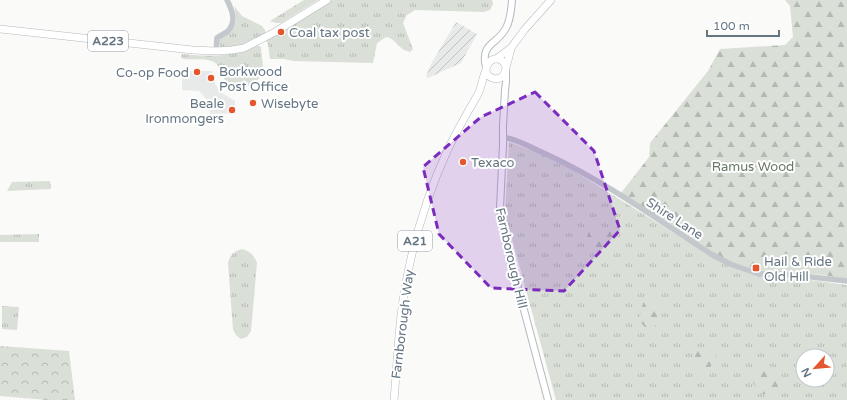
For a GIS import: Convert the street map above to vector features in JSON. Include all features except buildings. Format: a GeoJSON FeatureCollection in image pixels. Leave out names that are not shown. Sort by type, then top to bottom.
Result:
{"type":"FeatureCollection","features":[{"type":"Feature","properties":{"kind":"main road","name":"A223"},"geometry":{"type":"LineString","coordinates":[[0,29],[193,50],[236,50],[246,47],[275,32],[327,0]]}},
{"type":"Feature","properties":{"kind":"main road"},"geometry":{"type":"LineString","coordinates":[[511,48],[506,69],[502,78],[497,79],[489,76],[484,59],[486,52],[489,45],[502,34],[507,26],[510,18],[512,0]]}},
{"type":"Feature","properties":{"kind":"main road"},"geometry":{"type":"LineString","coordinates":[[486,69],[488,64],[511,48],[525,29],[551,0]]}},
{"type":"Feature","properties":{"kind":"main road"},"geometry":{"type":"LineString","coordinates":[[486,52],[494,59],[502,61],[506,69]]}},
{"type":"Feature","properties":{"kind":"main road","name":"Farnborough Way"},"geometry":{"type":"LineString","coordinates":[[394,400],[403,300],[416,238],[427,202],[443,161],[453,139],[478,94],[486,69]]}},
{"type":"Feature","properties":{"kind":"main road","name":"Farnborough Hill"},"geometry":{"type":"LineString","coordinates":[[506,69],[500,204],[502,222],[548,400]]}},
{"type":"Feature","properties":{"kind":"main road","name":"Farnborough Hill"},"geometry":{"type":"LineString","coordinates":[[497,79],[504,90]]}},
{"type":"Feature","properties":{"kind":"main road","name":"Farnborough Way"},"geometry":{"type":"LineString","coordinates":[[478,94],[486,86],[497,79]]}},
{"type":"Feature","properties":{"kind":"street"},"geometry":{"type":"LineString","coordinates":[[216,51],[217,38],[228,31],[233,21],[232,13],[227,0]]}},
{"type":"Feature","properties":{"kind":"street","name":"Shire Lane"},"geometry":{"type":"LineString","coordinates":[[503,137],[518,141],[573,167],[598,181],[711,254],[730,264],[758,274],[776,273],[847,281]]}},
{"type":"Feature","properties":{"kind":"highlighted area"},"geometry":{"type":"Polygon","coordinates":[[[535,92],[594,151],[620,230],[564,291],[491,288],[439,234],[423,167],[481,117],[535,92]]]}},
{"type":"Feature","properties":{"kind":"shaded area"},"geometry":{"type":"Polygon","coordinates":[[[456,22],[477,34],[461,63],[428,78],[426,76],[431,64],[456,22]]]}},
{"type":"Feature","properties":{"kind":"shaded area"},"geometry":{"type":"Polygon","coordinates":[[[182,71],[212,71],[215,84],[222,93],[235,101],[235,113],[210,114],[209,102],[199,91],[182,90],[182,71]]]}},
{"type":"Feature","properties":{"kind":"green space"},"geometry":{"type":"Polygon","coordinates":[[[304,0],[318,0],[281,23],[270,21],[304,0]]]}},
{"type":"Feature","properties":{"kind":"green space"},"geometry":{"type":"Polygon","coordinates":[[[331,0],[492,0],[493,4],[490,10],[484,12],[415,10],[407,15],[403,23],[413,49],[410,52],[406,51],[393,40],[386,37],[377,43],[373,63],[270,59],[266,40],[331,0]]]}},
{"type":"Feature","properties":{"kind":"green space","name":"Ramus Wood"},"geometry":{"type":"Polygon","coordinates":[[[785,0],[847,0],[847,279],[775,270],[759,271],[731,262],[710,251],[621,193],[649,157],[650,143],[708,71],[720,49],[785,45],[793,37],[790,6],[785,0]]]}},
{"type":"Feature","properties":{"kind":"green space"},"geometry":{"type":"Polygon","coordinates":[[[234,6],[242,16],[262,26],[265,33],[240,46],[220,48],[219,40],[234,27],[235,24],[236,16],[234,6]]]}},
{"type":"Feature","properties":{"kind":"green space"},"geometry":{"type":"Polygon","coordinates":[[[257,45],[261,47],[263,62],[262,72],[260,77],[252,85],[242,88],[231,86],[227,83],[219,66],[214,62],[183,59],[181,57],[183,54],[212,56],[230,54],[257,45]]]}},
{"type":"Feature","properties":{"kind":"green space"},"geometry":{"type":"Polygon","coordinates":[[[509,142],[536,152],[571,169],[714,258],[774,275],[847,285],[847,400],[556,400],[505,213],[509,142]]]}},
{"type":"Feature","properties":{"kind":"green space"},"geometry":{"type":"Polygon","coordinates":[[[50,181],[51,189],[7,191],[12,182],[50,181]]]}},
{"type":"Feature","properties":{"kind":"green space"},"geometry":{"type":"Polygon","coordinates":[[[595,228],[610,231],[613,238],[604,254],[595,253],[585,245],[589,230],[595,228]]]}},
{"type":"Feature","properties":{"kind":"green space"},"geometry":{"type":"Polygon","coordinates":[[[39,234],[39,242],[0,242],[0,235],[39,234]]]}},
{"type":"Feature","properties":{"kind":"green space"},"geometry":{"type":"Polygon","coordinates":[[[242,249],[251,254],[257,263],[251,331],[247,337],[241,339],[233,330],[228,263],[233,254],[242,249]]]}},
{"type":"Feature","properties":{"kind":"green space"},"geometry":{"type":"Polygon","coordinates":[[[648,299],[661,305],[661,320],[654,327],[645,327],[639,321],[643,303],[648,299]]]}},
{"type":"Feature","properties":{"kind":"green space"},"geometry":{"type":"Polygon","coordinates":[[[2,306],[19,307],[17,330],[2,329],[2,306]]]}},
{"type":"Feature","properties":{"kind":"green space"},"geometry":{"type":"Polygon","coordinates":[[[0,346],[69,351],[75,400],[47,400],[0,396],[0,346]]]}},
{"type":"Feature","properties":{"kind":"green space"},"geometry":{"type":"Polygon","coordinates":[[[702,349],[706,352],[714,352],[716,355],[709,370],[704,372],[695,370],[694,366],[694,354],[697,350],[702,349]]]}},
{"type":"Feature","properties":{"kind":"green space"},"geometry":{"type":"Polygon","coordinates":[[[766,365],[774,367],[781,382],[774,393],[762,394],[753,383],[755,375],[761,372],[766,365]]]}},
{"type":"Feature","properties":{"kind":"place","name":"Coal tax post"},"geometry":{"type":"Point","coordinates":[281,32]}},
{"type":"Feature","properties":{"kind":"place","name":"Co-op Food"},"geometry":{"type":"Point","coordinates":[197,72]}},
{"type":"Feature","properties":{"kind":"place","name":"Borkwood Post Office"},"geometry":{"type":"Point","coordinates":[211,78]}},
{"type":"Feature","properties":{"kind":"place","name":"Wisebyte"},"geometry":{"type":"Point","coordinates":[253,103]}},
{"type":"Feature","properties":{"kind":"place","name":"Beale Ironmongers"},"geometry":{"type":"Point","coordinates":[232,110]}},
{"type":"Feature","properties":{"kind":"place","name":"Texaco"},"geometry":{"type":"Point","coordinates":[463,162]}},
{"type":"Feature","properties":{"kind":"place","name":"Hail & Ride Old Hill"},"geometry":{"type":"Point","coordinates":[756,268]}}]}
